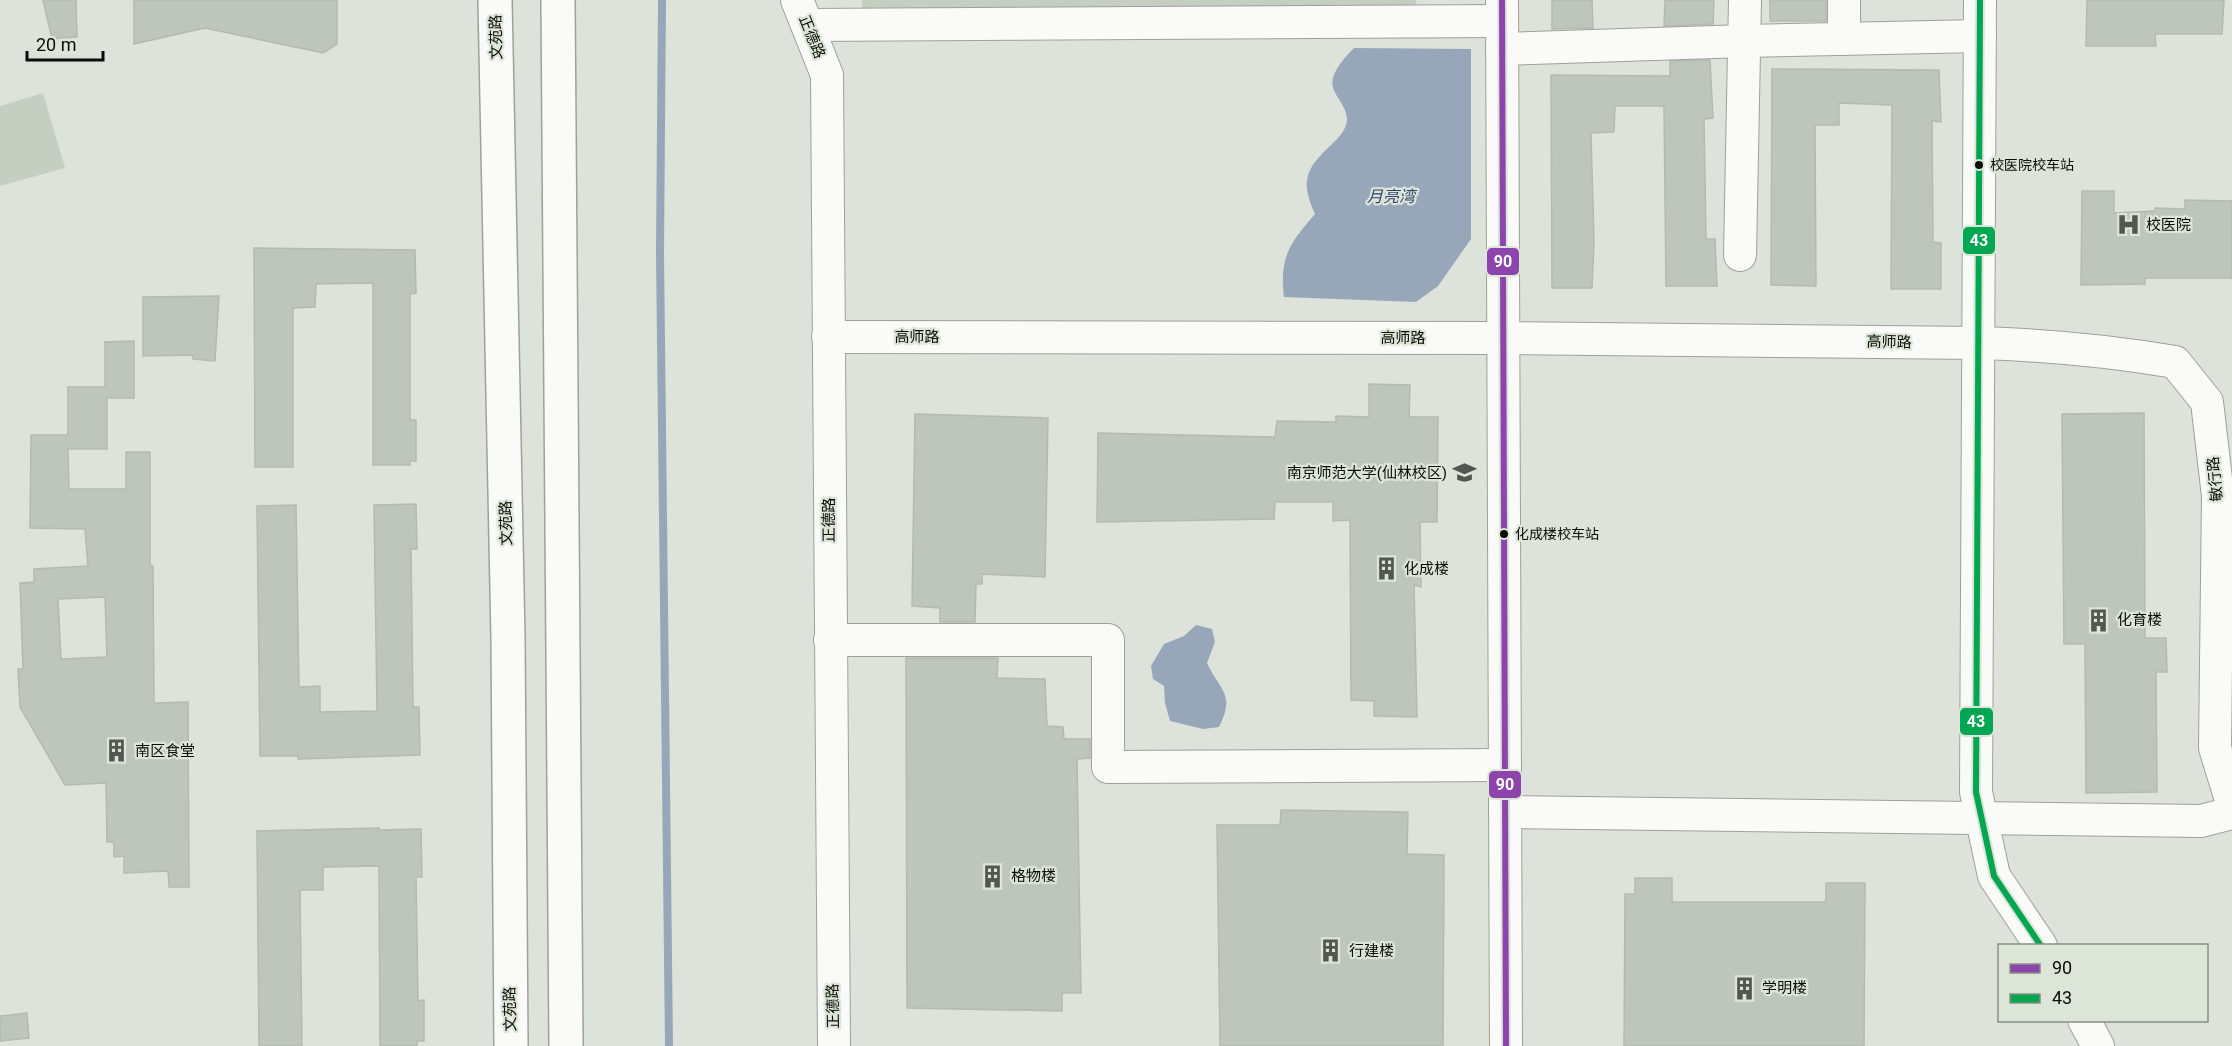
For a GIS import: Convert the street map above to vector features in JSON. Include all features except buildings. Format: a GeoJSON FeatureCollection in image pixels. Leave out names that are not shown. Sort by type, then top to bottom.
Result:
{"type":"FeatureCollection","features":[{"type":"Feature","properties":{"kind":"main road","name":"文苑路"},"geometry":{"type":"LineString","coordinates":[[495,0],[508,626],[511,1046]]}},
{"type":"Feature","properties":{"kind":"main road"},"geometry":{"type":"LineString","coordinates":[[558,0],[566,1046]]}},
{"type":"Feature","properties":{"kind":"street"},"geometry":{"type":"LineString","coordinates":[[1740,255],[1745,0]]}},
{"type":"Feature","properties":{"kind":"street"},"geometry":{"type":"LineString","coordinates":[[1844,0],[1844,39]]}},
{"type":"Feature","properties":{"kind":"street"},"geometry":{"type":"LineString","coordinates":[[1980,0],[1976,792],[1994,876],[2040,944]]}},
{"type":"Feature","properties":{"kind":"street"},"geometry":{"type":"LineString","coordinates":[[802,12],[1502,24],[1745,41],[1980,36]]}},
{"type":"Feature","properties":{"kind":"street","name":"正德路"},"geometry":{"type":"LineString","coordinates":[[802,12],[827,75],[834,1046]]}},
{"type":"Feature","properties":{"kind":"street"},"geometry":{"type":"LineString","coordinates":[[1502,24],[1506,1046]]}},
{"type":"Feature","properties":{"kind":"street","name":"高师路"},"geometry":{"type":"LineString","coordinates":[[828,337],[1503,338],[1979,344]]}},
{"type":"Feature","properties":{"kind":"street","name":"敏行路"},"geometry":{"type":"LineString","coordinates":[[1979,344],[2045,346],[2126,354],[2175,362],[2207,402],[2218,496],[2215,748],[2232,803]]}},
{"type":"Feature","properties":{"kind":"street"},"geometry":{"type":"LineString","coordinates":[[830,640],[1108,640],[1108,767],[1505,765]]}},
{"type":"Feature","properties":{"kind":"street"},"geometry":{"type":"LineString","coordinates":[[1505,812],[2201,821],[2232,813]]}},
{"type":"Feature","properties":{"kind":"street"},"geometry":{"type":"LineString","coordinates":[[2085,1022],[2098,1046]]}},
{"type":"Feature","properties":{"kind":"green space"},"geometry":{"type":"Polygon","coordinates":[[[862,0],[1416,0],[1415,15],[862,13],[862,0]]]}},
{"type":"Feature","properties":{"kind":"green space"},"geometry":{"type":"Polygon","coordinates":[[[43,93],[65,168],[0,186],[0,106],[43,93]]]}},
{"type":"Feature","properties":{"kind":"water","name":"月亮湾"},"geometry":{"type":"Polygon","coordinates":[[[1354,48],[1471,49],[1471,239],[1438,286],[1416,302],[1284,297],[1283,271],[1288,251],[1315,214],[1308,194],[1310,170],[1346,125],[1346,112],[1332,84],[1336,70],[1354,48]]]}},
{"type":"Feature","properties":{"kind":"water"},"geometry":{"type":"Polygon","coordinates":[[[1196,625],[1212,629],[1215,642],[1207,663],[1226,700],[1224,716],[1219,727],[1203,729],[1170,721],[1165,703],[1164,686],[1153,679],[1151,666],[1164,644],[1184,636],[1196,625]]]}},
{"type":"Feature","properties":{"kind":"waterway"},"geometry":{"type":"LineString","coordinates":[[662,0],[660,253],[669,1046]]}},
{"type":"Feature","properties":{"kind":"transit line","name":"90"},"geometry":{"type":"LineString","coordinates":[[1502,0],[1506,1046]]}},
{"type":"Feature","properties":{"kind":"transit line","name":"43"},"geometry":{"type":"LineString","coordinates":[[1980,0],[1976,792],[1994,876],[2040,944]]}},
{"type":"Feature","properties":{"kind":"place","name":"校医院校车站"},"geometry":{"type":"Point","coordinates":[1979,165]}},
{"type":"Feature","properties":{"kind":"place","name":"校医院"},"geometry":{"type":"Point","coordinates":[2128,225]}},
{"type":"Feature","properties":{"kind":"place","name":"南京师范大学(仙林校区)"},"geometry":{"type":"Point","coordinates":[1465,473]}},
{"type":"Feature","properties":{"kind":"place","name":"化成楼校车站"},"geometry":{"type":"Point","coordinates":[1504,534]}},
{"type":"Feature","properties":{"kind":"place","name":"化成楼"},"geometry":{"type":"Point","coordinates":[1386,569]}},
{"type":"Feature","properties":{"kind":"place","name":"化育楼"},"geometry":{"type":"Point","coordinates":[2099,620]}},
{"type":"Feature","properties":{"kind":"place","name":"南区食堂"},"geometry":{"type":"Point","coordinates":[117,751]}},
{"type":"Feature","properties":{"kind":"place","name":"格物楼"},"geometry":{"type":"Point","coordinates":[993,876]}},
{"type":"Feature","properties":{"kind":"place","name":"行建楼"},"geometry":{"type":"Point","coordinates":[1331,951]}},
{"type":"Feature","properties":{"kind":"place","name":"学明楼"},"geometry":{"type":"Point","coordinates":[1744,988]}}]}
